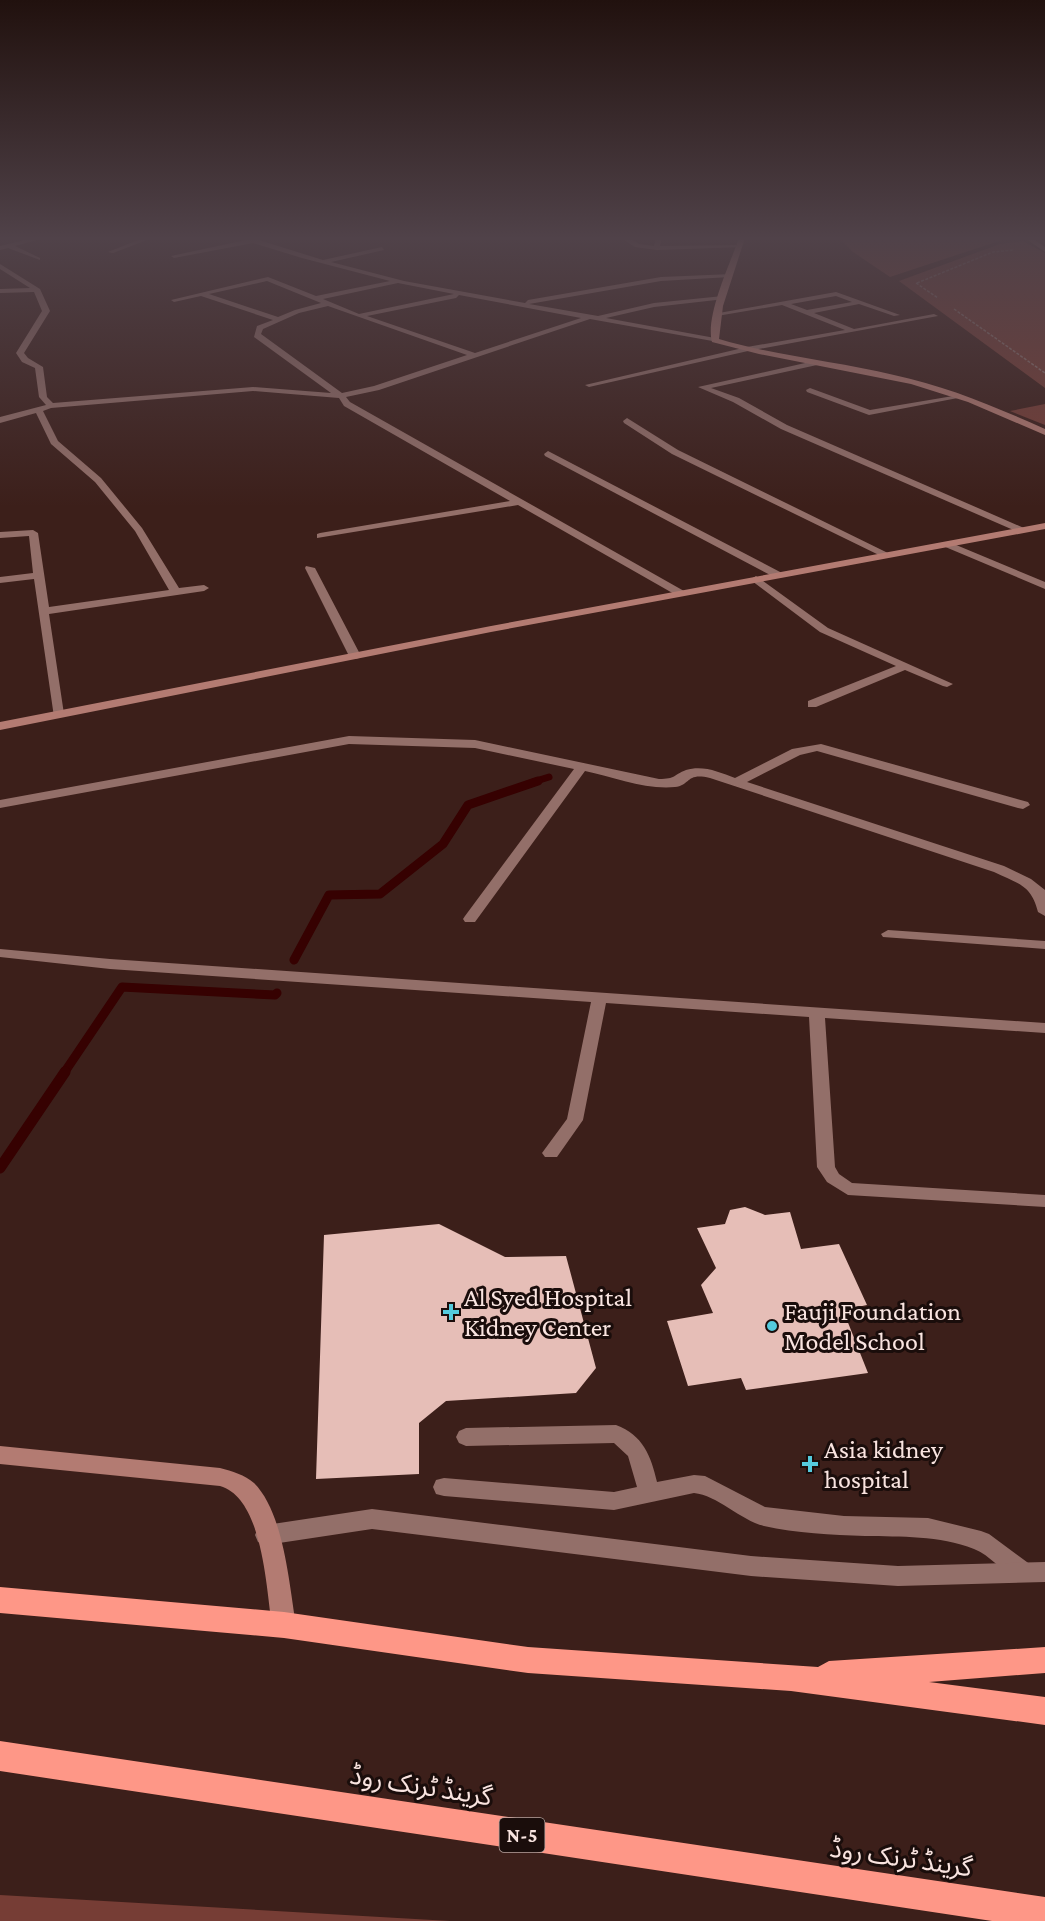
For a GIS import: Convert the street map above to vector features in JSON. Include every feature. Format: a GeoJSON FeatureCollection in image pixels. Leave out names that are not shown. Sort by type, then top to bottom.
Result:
{"type":"FeatureCollection","features":[{"type":"Feature","properties":{"kind":"highway"},"geometry":{"type":"LineString","coordinates":[[0,1600],[284,1625],[528,1660],[791,1677],[1045,1711]]}},
{"type":"Feature","properties":{"kind":"highway"},"geometry":{"type":"LineString","coordinates":[[791,1677],[1045,1660]]}},
{"type":"Feature","properties":{"kind":"highway","name":"گرینڈ ٹرنک روڈ"},"geometry":{"type":"LineString","coordinates":[[5,1760],[1045,1913]]}},
{"type":"Feature","properties":{"kind":"street"},"geometry":{"type":"LineString","coordinates":[[36,328],[20,353],[25,360],[39,366],[43,397],[51,406]]}},
{"type":"Feature","properties":{"kind":"street"},"geometry":{"type":"LineString","coordinates":[[261,328],[257,334],[340,396],[347,404],[680,593]]}},
{"type":"Feature","properties":{"kind":"street"},"geometry":{"type":"LineString","coordinates":[[392,328],[474,356]]}},
{"type":"Feature","properties":{"kind":"street"},"geometry":{"type":"LineString","coordinates":[[0,420],[51,406],[253,389],[340,396],[376,388],[562,328]]}},
{"type":"Feature","properties":{"kind":"street"},"geometry":{"type":"LineString","coordinates":[[646,328],[895,378],[984,405],[1045,432]]}},
{"type":"Feature","properties":{"kind":"street"},"geometry":{"type":"LineString","coordinates":[[713,328],[712,333],[715,340]]}},
{"type":"Feature","properties":{"kind":"street"},"geometry":{"type":"LineString","coordinates":[[845,328],[853,331]]}},
{"type":"Feature","properties":{"kind":"street"},"geometry":{"type":"LineString","coordinates":[[589,385],[749,349],[871,328]]}},
{"type":"Feature","properties":{"kind":"street"},"geometry":{"type":"LineString","coordinates":[[814,363],[702,387],[736,400],[784,427],[1021,530]]}},
{"type":"Feature","properties":{"kind":"street"},"geometry":{"type":"LineString","coordinates":[[810,390],[869,413],[959,397]]}},
{"type":"Feature","properties":{"kind":"street"},"geometry":{"type":"LineString","coordinates":[[39,411],[54,442],[99,480],[139,530],[176,592]]}},
{"type":"Feature","properties":{"kind":"street"},"geometry":{"type":"LineString","coordinates":[[627,421],[675,452],[887,555]]}},
{"type":"Feature","properties":{"kind":"street"},"geometry":{"type":"LineString","coordinates":[[548,454],[778,575]]}},
{"type":"Feature","properties":{"kind":"street"},"geometry":{"type":"LineString","coordinates":[[320,536],[519,502]]}},
{"type":"Feature","properties":{"kind":"street"},"geometry":{"type":"LineString","coordinates":[[0,726],[680,593],[1045,526]]}},
{"type":"Feature","properties":{"kind":"street"},"geometry":{"type":"LineString","coordinates":[[0,535],[33,533],[58,714]]}},
{"type":"Feature","properties":{"kind":"street"},"geometry":{"type":"LineString","coordinates":[[946,544],[1045,586]]}},
{"type":"Feature","properties":{"kind":"street"},"geometry":{"type":"LineString","coordinates":[[310,568],[355,656]]}},
{"type":"Feature","properties":{"kind":"street"},"geometry":{"type":"LineString","coordinates":[[0,580],[40,575]]}},
{"type":"Feature","properties":{"kind":"street"},"geometry":{"type":"LineString","coordinates":[[756,579],[824,630],[947,684]]}},
{"type":"Feature","properties":{"kind":"street"},"geometry":{"type":"LineString","coordinates":[[45,611],[204,588]]}},
{"type":"Feature","properties":{"kind":"street"},"geometry":{"type":"LineString","coordinates":[[812,704],[905,666]]}},
{"type":"Feature","properties":{"kind":"street"},"geometry":{"type":"LineString","coordinates":[[0,804],[349,740],[475,744],[659,783],[676,783],[687,774],[698,771],[736,782],[999,869],[1026,882],[1040,893],[1045,912]]}},
{"type":"Feature","properties":{"kind":"street"},"geometry":{"type":"LineString","coordinates":[[736,782],[795,752],[817,747],[1023,805]]}},
{"type":"Feature","properties":{"kind":"street"},"geometry":{"type":"LineString","coordinates":[[470,919],[582,767]]}},
{"type":"Feature","properties":{"kind":"street"},"geometry":{"type":"LineString","coordinates":[[888,934],[1045,945]]}},
{"type":"Feature","properties":{"kind":"street"},"geometry":{"type":"LineString","coordinates":[[0,953],[122,965],[1045,1028]]}},
{"type":"Feature","properties":{"kind":"street"},"geometry":{"type":"LineString","coordinates":[[551,1153],[575,1120],[599,999]]}},
{"type":"Feature","properties":{"kind":"street"},"geometry":{"type":"LineString","coordinates":[[817,1014],[826,1167],[833,1178],[848,1189],[1045,1202]]}},
{"type":"Feature","properties":{"kind":"street"},"geometry":{"type":"LineString","coordinates":[[466,1437],[616,1434],[626,1437],[636,1449],[649,1492]]}},
{"type":"Feature","properties":{"kind":"street"},"geometry":{"type":"LineString","coordinates":[[0,1455],[220,1477],[237,1482],[249,1493],[260,1515],[274,1567],[284,1625]]}},
{"type":"Feature","properties":{"kind":"street"},"geometry":{"type":"LineString","coordinates":[[444,1486],[614,1501],[694,1484],[705,1485],[746,1509],[764,1516],[844,1526],[928,1528],[981,1541],[1023,1572]]}},
{"type":"Feature","properties":{"kind":"street"},"geometry":{"type":"LineString","coordinates":[[266,1535],[372,1519],[751,1566],[898,1576],[1045,1572]]}},
{"type":"Feature","properties":{"kind":"path"},"geometry":{"type":"LineString","coordinates":[[980,328],[1045,373]]}},
{"type":"Feature","properties":{"kind":"shaded area"},"geometry":{"type":"Polygon","coordinates":[[[963,328],[1045,328],[1045,388],[963,328]]]}},
{"type":"Feature","properties":{"kind":"shaded area"},"geometry":{"type":"Polygon","coordinates":[[[1045,404],[1045,425],[1010,411],[1045,404]]]}},
{"type":"Feature","properties":{"kind":"shaded area"},"geometry":{"type":"Polygon","coordinates":[[[0,1895],[450,1921],[0,1921],[0,1895]]]}},
{"type":"Feature","properties":{"kind":"building"},"geometry":{"type":"Polygon","coordinates":[[[745,1207],[765,1215],[790,1212],[801,1249],[839,1244],[867,1305],[843,1310],[868,1373],[746,1390],[741,1378],[688,1386],[667,1321],[713,1313],[701,1285],[716,1268],[697,1228],[725,1224],[730,1210],[745,1207]]]}},
{"type":"Feature","properties":{"kind":"building","name":"Al Syed Hospital Kidney Center"},"geometry":{"type":"Polygon","coordinates":[[[439,1224],[505,1257],[566,1256],[596,1368],[576,1393],[446,1401],[419,1423],[419,1474],[316,1479],[324,1235],[439,1224]]]}},
{"type":"Feature","properties":{"kind":"waterway"},"geometry":{"type":"LineString","coordinates":[[533,782],[549,777]]}},
{"type":"Feature","properties":{"kind":"waterway"},"geometry":{"type":"LineString","coordinates":[[294,960],[329,895],[380,894],[443,844],[468,805],[538,781]]}},
{"type":"Feature","properties":{"kind":"waterway"},"geometry":{"type":"LineString","coordinates":[[64,1073],[122,987],[275,995],[277,993]]}},
{"type":"Feature","properties":{"kind":"waterway"},"geometry":{"type":"LineString","coordinates":[[0,1168],[65,1072]]}},
{"type":"Feature","properties":{"kind":"place","name":"Al Syed Hospital Kidney Center"},"geometry":{"type":"Point","coordinates":[451,1312]}},
{"type":"Feature","properties":{"kind":"place","name":"Fauji Foundation Model School"},"geometry":{"type":"Point","coordinates":[772,1326]}},
{"type":"Feature","properties":{"kind":"place","name":"Asia kidney hospital"},"geometry":{"type":"Point","coordinates":[810,1464]}}]}
